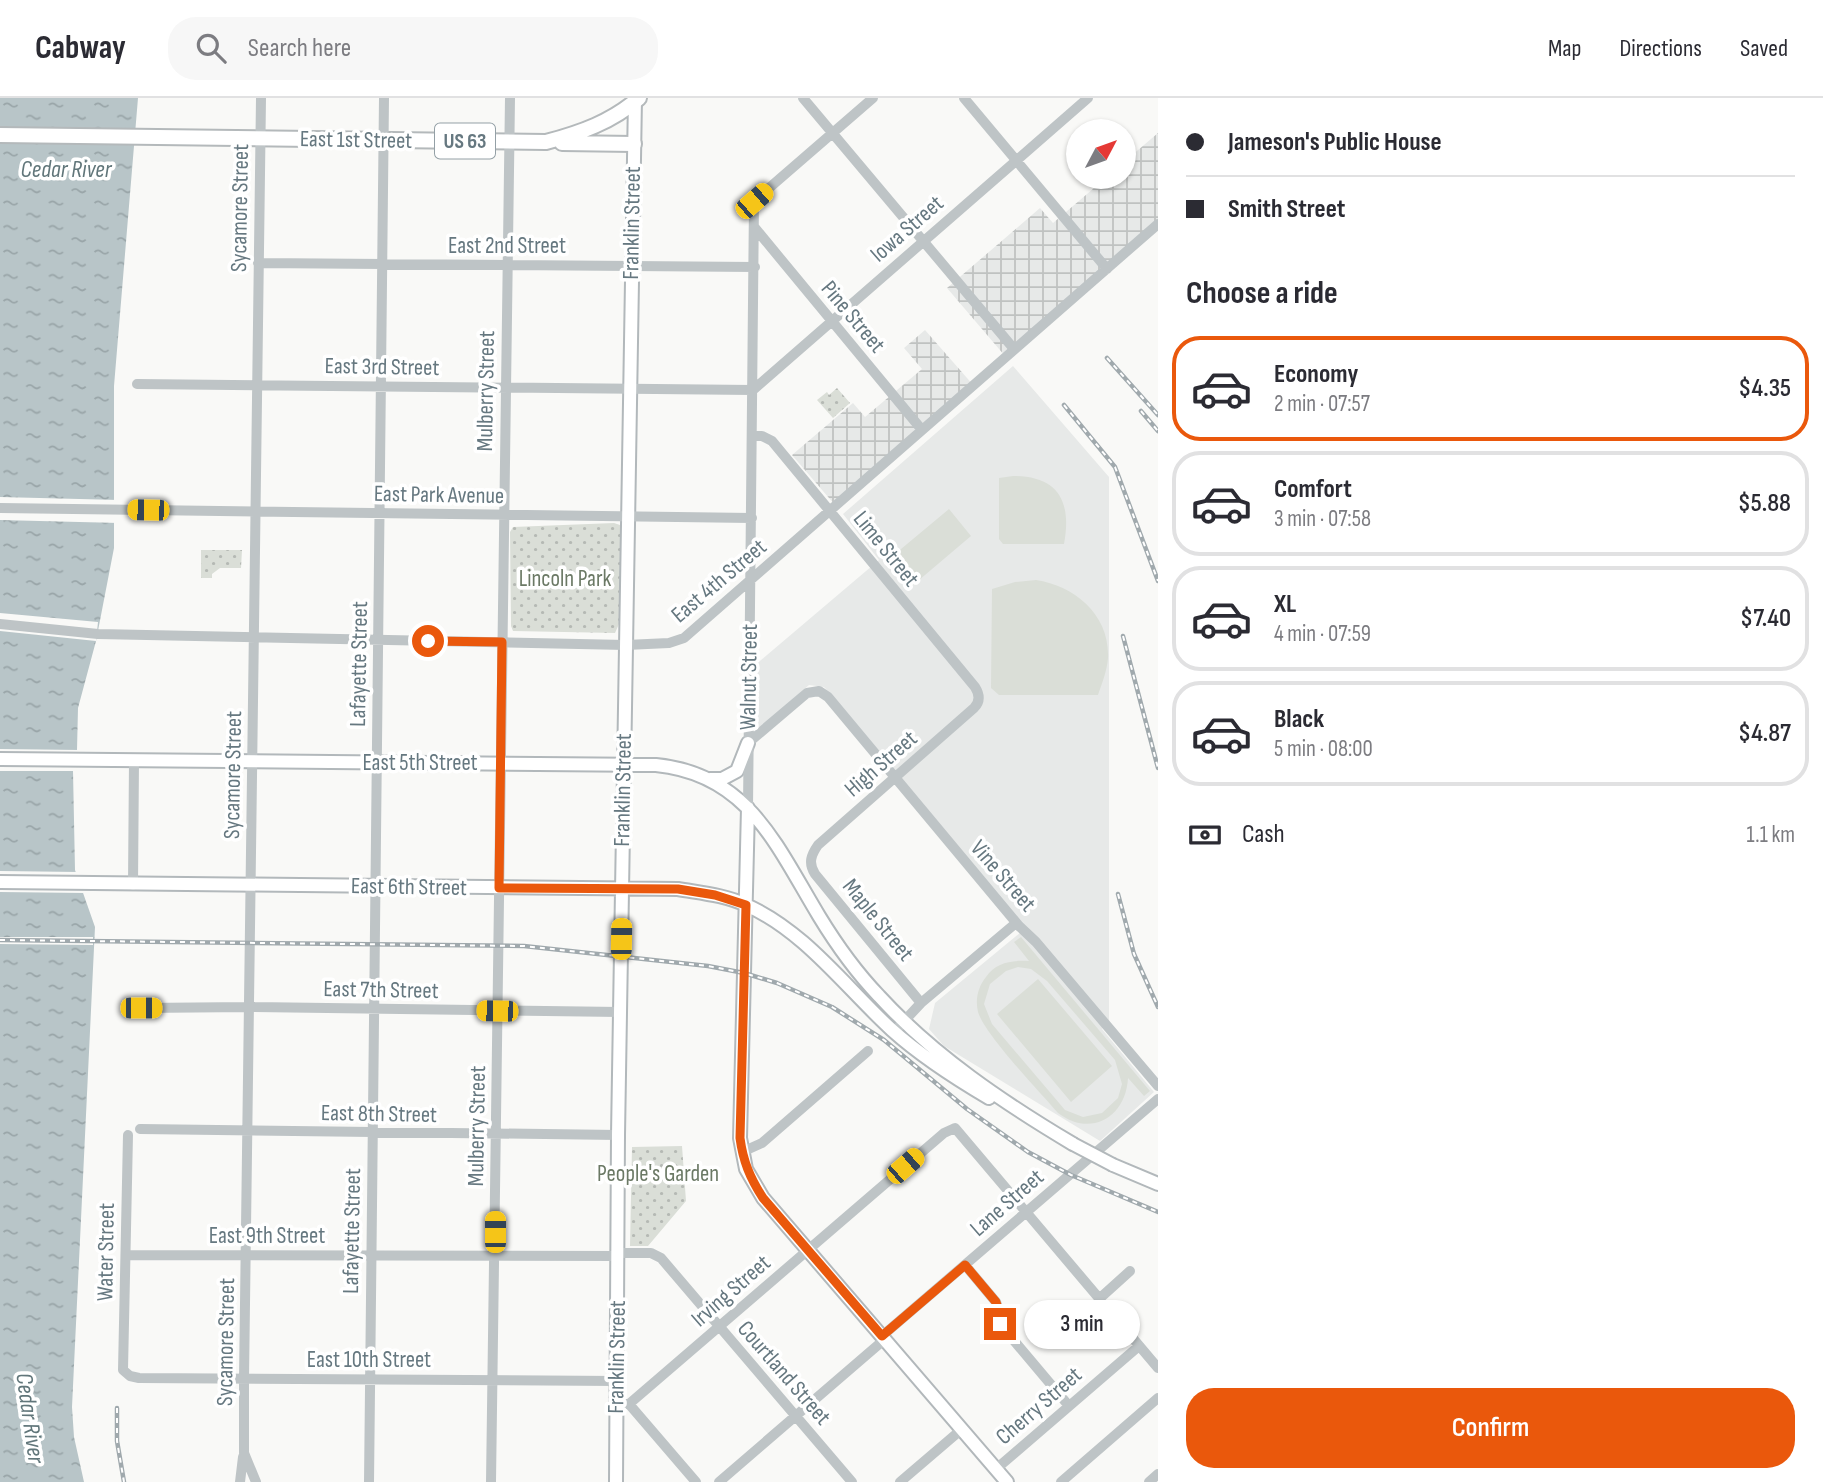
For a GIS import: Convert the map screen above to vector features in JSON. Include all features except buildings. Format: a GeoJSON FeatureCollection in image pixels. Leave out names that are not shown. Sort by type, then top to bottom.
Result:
{"type":"FeatureCollection","features":[{"type":"Feature","properties":{"kind":"highway","name":"East 1st Street"},"geometry":{"type":"LineString","coordinates":[[0,135],[546,142],[589,130],[636,99]]}},
{"type":"Feature","properties":{"kind":"highway"},"geometry":{"type":"LineString","coordinates":[[546,142],[634,144]]}},
{"type":"Feature","properties":{"kind":"main road","name":"Franklin Street"},"geometry":{"type":"LineString","coordinates":[[616,1482],[623,1404],[617,1381],[618,1135],[636,99]]}},
{"type":"Feature","properties":{"kind":"main road"},"geometry":{"type":"LineString","coordinates":[[709,779],[722,779],[737,771],[748,743]]}},
{"type":"Feature","properties":{"kind":"main road","name":"East 5th Street"},"geometry":{"type":"LineString","coordinates":[[0,759],[623,764],[669,766],[694,772],[725,788],[748,808],[776,842],[846,957],[903,1022],[956,1066],[1055,1133]]}},
{"type":"Feature","properties":{"kind":"main road","name":"Walnut Street"},"geometry":{"type":"LineString","coordinates":[[748,808],[740,1138],[746,1169],[763,1198],[1007,1482]]}},
{"type":"Feature","properties":{"kind":"main road","name":"East 6th Street"},"geometry":{"type":"LineString","coordinates":[[0,883],[678,889],[715,895],[746,905],[774,920],[894,1032],[932,1063],[1012,1112],[1055,1133]]}},
{"type":"Feature","properties":{"kind":"main road"},"geometry":{"type":"LineString","coordinates":[[1055,1133],[1113,1165],[1158,1184]]}},
{"type":"Feature","properties":{"kind":"street","name":"Sycamore Street"},"geometry":{"type":"LineString","coordinates":[[240,1482],[244,1453],[261,98]]}},
{"type":"Feature","properties":{"kind":"street","name":"Lafayette Street"},"geometry":{"type":"LineString","coordinates":[[369,1482],[384,98]]}},
{"type":"Feature","properties":{"kind":"street","name":"Mulberry Street"},"geometry":{"type":"LineString","coordinates":[[491,1482],[510,98]]}},
{"type":"Feature","properties":{"kind":"street"},"geometry":{"type":"LineString","coordinates":[[803,98],[1014,349]]}},
{"type":"Feature","properties":{"kind":"street"},"geometry":{"type":"LineString","coordinates":[[832,133],[873,98]]}},
{"type":"Feature","properties":{"kind":"street"},"geometry":{"type":"LineString","coordinates":[[964,98],[1107,269]]}},
{"type":"Feature","properties":{"kind":"street","name":"Iowa Street"},"geometry":{"type":"LineString","coordinates":[[753,390],[1088,98]]}},
{"type":"Feature","properties":{"kind":"street","name":"Walnut Street"},"geometry":{"type":"LineString","coordinates":[[748,808],[754,201],[832,133]]}},
{"type":"Feature","properties":{"kind":"street","name":"East 4th Street"},"geometry":{"type":"LineString","coordinates":[[0,624],[98,634],[378,640],[626,645],[669,643],[684,638],[1158,224]]}},
{"type":"Feature","properties":{"kind":"street","name":"Pine Street"},"geometry":{"type":"LineString","coordinates":[[754,228],[922,430]]}},
{"type":"Feature","properties":{"kind":"street","name":"East 2nd Street"},"geometry":{"type":"LineString","coordinates":[[258,263],[755,267]]}},
{"type":"Feature","properties":{"kind":"street","name":"East 3rd Street"},"geometry":{"type":"LineString","coordinates":[[137,384],[753,390]]}},
{"type":"Feature","properties":{"kind":"street","name":"Lime Street"},"geometry":{"type":"LineString","coordinates":[[751,436],[762,436],[772,442],[976,689],[979,701]]}},
{"type":"Feature","properties":{"kind":"street","name":"East Park Avenue"},"geometry":{"type":"LineString","coordinates":[[0,508],[752,518]]}},
{"type":"Feature","properties":{"kind":"street","name":"Vine Street"},"geometry":{"type":"LineString","coordinates":[[748,743],[807,693],[819,691],[828,697],[1016,923],[1036,942],[1158,1086]]}},
{"type":"Feature","properties":{"kind":"street","name":"High Street"},"geometry":{"type":"LineString","coordinates":[[811,858],[818,845],[979,701]]}},
{"type":"Feature","properties":{"kind":"street"},"geometry":{"type":"LineString","coordinates":[[133,885],[134,761]]}},
{"type":"Feature","properties":{"kind":"street","name":"Maple Street"},"geometry":{"type":"LineString","coordinates":[[811,858],[815,874],[921,1003]]}},
{"type":"Feature","properties":{"kind":"street"},"geometry":{"type":"LineString","coordinates":[[894,1032],[921,1003],[1016,923]]}},
{"type":"Feature","properties":{"kind":"street","name":"East 7th Street"},"geometry":{"type":"LineString","coordinates":[[141,1008],[621,1012]]}},
{"type":"Feature","properties":{"kind":"street"},"geometry":{"type":"LineString","coordinates":[[742,1152],[762,1143],[869,1051]]}},
{"type":"Feature","properties":{"kind":"street","name":"Lane Street"},"geometry":{"type":"LineString","coordinates":[[719,1482],[965,1265],[1158,1100]]}},
{"type":"Feature","properties":{"kind":"street","name":"Irving Street"},"geometry":{"type":"LineString","coordinates":[[623,1404],[719,1326],[944,1133],[955,1128],[1026,1212]]}},
{"type":"Feature","properties":{"kind":"street","name":"East 8th Street"},"geometry":{"type":"LineString","coordinates":[[140,1129],[618,1135]]}},
{"type":"Feature","properties":{"kind":"street","name":"Water Street"},"geometry":{"type":"LineString","coordinates":[[123,1370],[128,1135]]}},
{"type":"Feature","properties":{"kind":"street"},"geometry":{"type":"LineString","coordinates":[[1026,1212],[1158,1368]]}},
{"type":"Feature","properties":{"kind":"street","name":"East 9th Street"},"geometry":{"type":"LineString","coordinates":[[125,1255],[618,1254]]}},
{"type":"Feature","properties":{"kind":"street","name":"Courtland Street"},"geometry":{"type":"LineString","coordinates":[[618,1254],[656,1254],[852,1482]]}},
{"type":"Feature","properties":{"kind":"street"},"geometry":{"type":"LineString","coordinates":[[965,1265],[996,1302],[997,1320],[1069,1406]]}},
{"type":"Feature","properties":{"kind":"street"},"geometry":{"type":"LineString","coordinates":[[1099,1299],[1130,1271]]}},
{"type":"Feature","properties":{"kind":"street","name":"Cherry Street"},"geometry":{"type":"LineString","coordinates":[[996,1469],[1139,1346]]}},
{"type":"Feature","properties":{"kind":"street","name":"East 10th Street"},"geometry":{"type":"LineString","coordinates":[[123,1370],[130,1376],[139,1378],[617,1381]]}},
{"type":"Feature","properties":{"kind":"street"},"geometry":{"type":"LineString","coordinates":[[1061,1482],[1158,1398]]}},
{"type":"Feature","properties":{"kind":"street"},"geometry":{"type":"LineString","coordinates":[[623,1404],[696,1482]]}},
{"type":"Feature","properties":{"kind":"street"},"geometry":{"type":"LineString","coordinates":[[900,1482],[962,1429]]}},
{"type":"Feature","properties":{"kind":"street","name":"Sycamore Street"},"geometry":{"type":"LineString","coordinates":[[244,1453],[256,1482]]}},
{"type":"Feature","properties":{"kind":"street"},"geometry":{"type":"LineString","coordinates":[[1149,1482],[1158,1474]]}},
{"type":"Feature","properties":{"kind":"shaded area"},"geometry":{"type":"Polygon","coordinates":[[[1158,133],[1158,224],[1005,356],[947,288],[1040,208],[1053,223],[1093,189],[1136,189],[1136,152],[1158,133]]]}},
{"type":"Feature","properties":{"kind":"shaded area"},"geometry":{"type":"Polygon","coordinates":[[[925,330],[974,386],[835,505],[792,455],[853,403],[865,417],[922,369],[904,348],[925,330]]]}},
{"type":"Feature","properties":{"kind":"shaded area"},"geometry":{"type":"Polygon","coordinates":[[[1013,366],[1109,477],[1109,1021],[1102,1029],[1154,1092],[1100,1141],[944,1046],[929,1029],[935,1003],[1026,928],[824,687],[809,685],[758,730],[754,666],[879,560],[843,514],[1013,366]]]}},
{"type":"Feature","properties":{"kind":"green space"},"geometry":{"type":"Polygon","coordinates":[[[837,388],[850,403],[833,418],[817,400],[837,388]]]}},
{"type":"Feature","properties":{"kind":"green space"},"geometry":{"type":"Polygon","coordinates":[[[1013,476],[1041,481],[1051,486],[1058,494],[1066,515],[1064,544],[1003,544],[999,539],[999,478],[1013,476]]]}},
{"type":"Feature","properties":{"kind":"green space"},"geometry":{"type":"Polygon","coordinates":[[[949,509],[971,536],[912,586],[889,559],[949,509]]]}},
{"type":"Feature","properties":{"kind":"green space","name":"Lincoln Park"},"geometry":{"type":"Polygon","coordinates":[[[614,523],[621,528],[619,624],[615,633],[513,631],[510,532],[513,527],[614,523]]]}},
{"type":"Feature","properties":{"kind":"green space"},"geometry":{"type":"Polygon","coordinates":[[[201,550],[242,550],[241,568],[220,568],[212,574],[212,578],[201,578],[201,550]]]}},
{"type":"Feature","properties":{"kind":"green space"},"geometry":{"type":"Polygon","coordinates":[[[1036,580],[1050,583],[1076,596],[1096,616],[1107,643],[1108,658],[1098,695],[999,695],[991,688],[992,589],[1015,582],[1036,580]]]}},
{"type":"Feature","properties":{"kind":"green space"},"geometry":{"type":"Polygon","coordinates":[[[1021,937],[1150,1091],[1144,1096],[1128,1078],[1126,1092],[1114,1113],[1105,1120],[1094,1123],[1083,1124],[1058,1113],[1002,1049],[978,1012],[979,989],[990,972],[1005,963],[1029,961],[1014,942],[1021,937]],[[1018,967],[1006,971],[990,984],[984,1004],[992,1024],[1065,1110],[1083,1117],[1102,1113],[1118,1098],[1122,1084],[1115,1060],[1047,981],[1031,969],[1018,967]]]}},
{"type":"Feature","properties":{"kind":"green space"},"geometry":{"type":"Polygon","coordinates":[[[1038,979],[1112,1066],[1071,1102],[997,1014],[1038,979]]]}},
{"type":"Feature","properties":{"kind":"green space","name":"People's Garden"},"geometry":{"type":"Polygon","coordinates":[[[682,1146],[686,1201],[648,1246],[630,1246],[632,1147],[682,1146]]]}},
{"type":"Feature","properties":{"kind":"water","name":"Cedar River"},"geometry":{"type":"Polygon","coordinates":[[[0,98],[138,98],[114,386],[114,548],[96,641],[78,708],[77,750],[73,771],[75,870],[95,927],[72,1407],[74,1437],[84,1482],[0,1482],[0,98]]]}},
{"type":"Feature","properties":{"kind":"pier"},"geometry":{"type":"Polygon","coordinates":[[[0,497],[119,500],[119,523],[0,520],[0,497]]]}},
{"type":"Feature","properties":{"kind":"pier"},"geometry":{"type":"Polygon","coordinates":[[[0,613],[98,622],[96,641],[0,631],[0,613]]]}},
{"type":"Feature","properties":{"kind":"pier"},"geometry":{"type":"Polygon","coordinates":[[[0,749],[80,750],[80,753],[76,771],[0,771],[0,749]]]}},
{"type":"Feature","properties":{"kind":"pier"},"geometry":{"type":"Polygon","coordinates":[[[0,871],[79,872],[85,893],[0,892],[0,871]]]}},
{"type":"Feature","properties":{"kind":"pier"},"geometry":{"type":"Polygon","coordinates":[[[0,937],[93,937],[93,945],[0,944],[0,937]]]}},
{"type":"Feature","properties":{"kind":"railway"},"geometry":{"type":"LineString","coordinates":[[1107,358],[1158,415]]}},
{"type":"Feature","properties":{"kind":"railway"},"geometry":{"type":"LineString","coordinates":[[1064,405],[1115,467],[1158,581]]}},
{"type":"Feature","properties":{"kind":"railway"},"geometry":{"type":"LineString","coordinates":[[1141,411],[1158,431]]}},
{"type":"Feature","properties":{"kind":"railway"},"geometry":{"type":"LineString","coordinates":[[1123,636],[1158,768]]}},
{"type":"Feature","properties":{"kind":"railway"},"geometry":{"type":"LineString","coordinates":[[1118,894],[1134,954],[1158,1007]]}},
{"type":"Feature","properties":{"kind":"railway"},"geometry":{"type":"LineString","coordinates":[[0,940],[524,946],[708,966],[744,973],[777,983],[832,1007],[884,1040],[967,1109],[1028,1152],[1071,1175],[1158,1212]]}},
{"type":"Feature","properties":{"kind":"railway"},"geometry":{"type":"LineString","coordinates":[[117,1408],[117,1441],[124,1482]]}},
{"type":"Feature","properties":{"kind":"route"},"geometry":{"type":"LineString","coordinates":[[428,641],[502,642],[499,888],[678,889],[715,895],[746,905],[740,1138],[746,1169],[753,1183],[882,1336],[965,1265],[996,1302],[997,1320],[1000,1324]]}}]}
